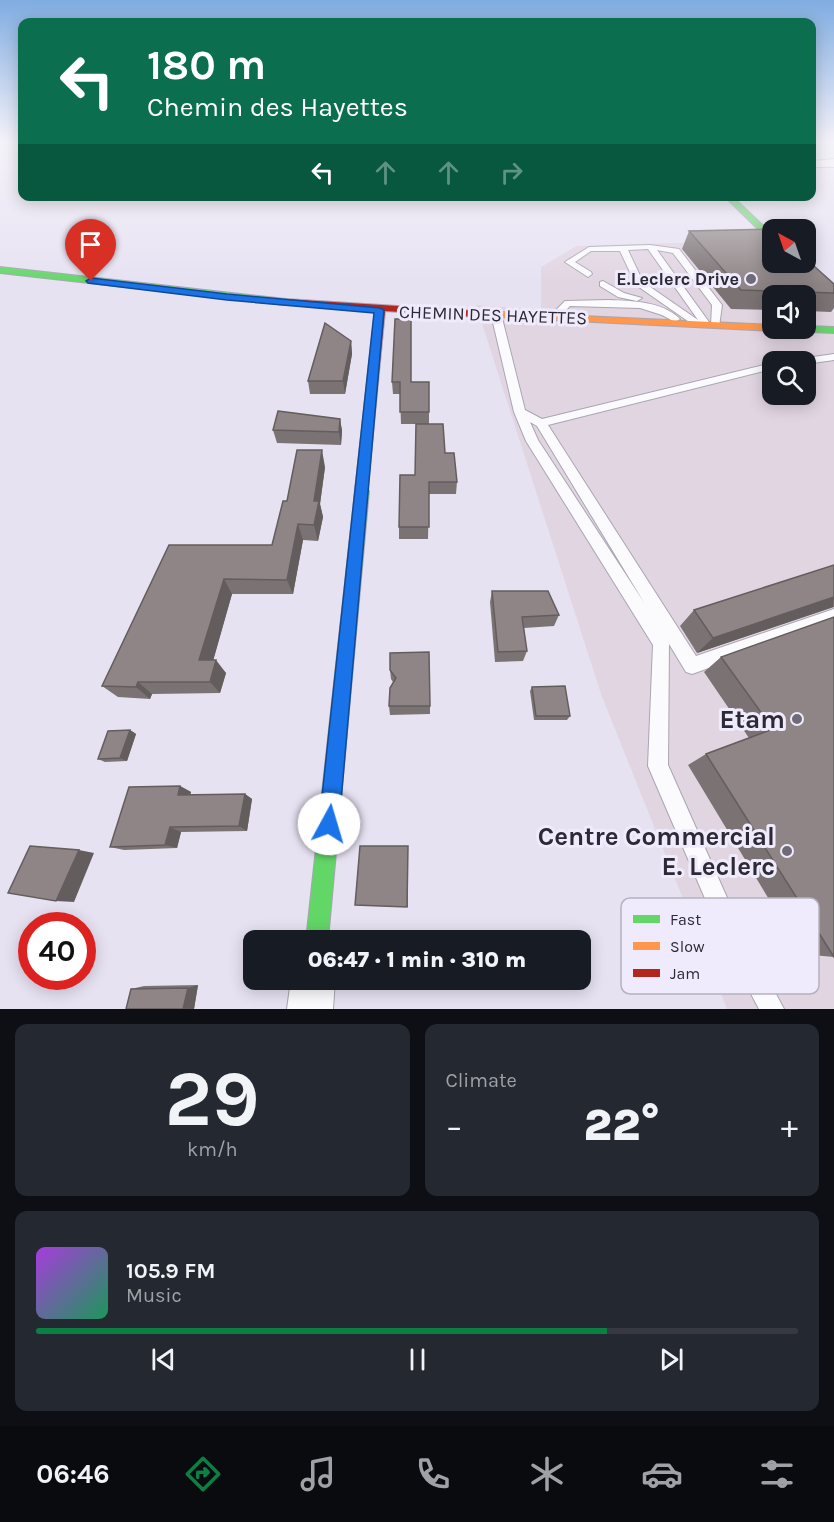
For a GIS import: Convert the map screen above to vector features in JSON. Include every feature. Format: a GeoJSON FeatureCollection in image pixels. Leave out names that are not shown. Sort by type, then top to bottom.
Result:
{"type":"FeatureCollection","features":[{"type":"Feature","properties":{"kind":"street"},"geometry":{"type":"LineString","coordinates":[[732,201],[762,229]]}},
{"type":"Feature","properties":{"kind":"street","name":"CHEMIN DES HAYETTES"},"geometry":{"type":"LineString","coordinates":[[0,270],[227,297],[380,310],[762,327]]}},
{"type":"Feature","properties":{"kind":"street"},"geometry":{"type":"LineString","coordinates":[[318,930],[380,310]]}},
{"type":"Feature","properties":{"kind":"street"},"geometry":{"type":"LineString","coordinates":[[816,329],[834,330]]}},
{"type":"Feature","properties":{"kind":"street"},"geometry":{"type":"LineString","coordinates":[[310,1009],[312,990]]}},
{"type":"Feature","properties":{"kind":"lane"},"geometry":{"type":"LineString","coordinates":[[623,248],[639,283],[670,305],[706,324]]}},
{"type":"Feature","properties":{"kind":"lane"},"geometry":{"type":"LineString","coordinates":[[588,274],[569,261],[589,249],[623,248],[668,273],[697,279]]}},
{"type":"Feature","properties":{"kind":"lane"},"geometry":{"type":"LineString","coordinates":[[668,273],[676,252],[697,279],[706,324]]}},
{"type":"Feature","properties":{"kind":"lane"},"geometry":{"type":"LineString","coordinates":[[668,273],[697,279]]}},
{"type":"Feature","properties":{"kind":"lane"},"geometry":{"type":"LineString","coordinates":[[668,273],[697,279]]}},
{"type":"Feature","properties":{"kind":"lane"},"geometry":{"type":"LineString","coordinates":[[668,273],[697,279]]}},
{"type":"Feature","properties":{"kind":"lane"},"geometry":{"type":"LineString","coordinates":[[668,273],[706,324]]}},
{"type":"Feature","properties":{"kind":"lane"},"geometry":{"type":"LineString","coordinates":[[603,284],[621,296],[670,305]]}},
{"type":"Feature","properties":{"kind":"lane"},"geometry":{"type":"LineString","coordinates":[[496,314],[520,412],[532,441],[660,643],[658,766],[716,898]]}},
{"type":"Feature","properties":{"kind":"lane"},"geometry":{"type":"LineString","coordinates":[[816,360],[834,357]]}},
{"type":"Feature","properties":{"kind":"lane"},"geometry":{"type":"LineString","coordinates":[[541,423],[762,368]]}},
{"type":"Feature","properties":{"kind":"lane"},"geometry":{"type":"LineString","coordinates":[[520,412],[541,423],[692,666],[834,615]]}},
{"type":"Feature","properties":{"kind":"lane"},"geometry":{"type":"LineString","coordinates":[[764,994],[772,1009]]}},
{"type":"Feature","properties":{"kind":"shaded area"},"geometry":{"type":"Polygon","coordinates":[[[762,243],[762,273],[795,273],[807,285],[762,285],[762,339],[816,339],[816,294],[834,312],[834,1009],[727,1009],[721,994],[819,994],[819,898],[683,898],[601,694],[476,305],[541,310],[541,267],[577,246],[762,243]]]}},
{"type":"Feature","properties":{"kind":"building"},"geometry":{"type":"Polygon","coordinates":[[[762,229],[762,273],[816,273],[816,268],[834,284],[834,293],[816,292],[816,285],[762,285],[762,291],[741,290],[689,231],[762,229]]]}},
{"type":"Feature","properties":{"kind":"building"},"geometry":{"type":"Polygon","coordinates":[[[395,319],[411,319],[411,382],[429,382],[429,412],[400,412],[400,382],[392,382],[395,319]]]}},
{"type":"Feature","properties":{"kind":"building"},"geometry":{"type":"Polygon","coordinates":[[[325,323],[351,341],[343,381],[308,381],[325,323]]]}},
{"type":"Feature","properties":{"kind":"building"},"geometry":{"type":"Polygon","coordinates":[[[278,411],[340,419],[339,432],[273,430],[278,411]]]}},
{"type":"Feature","properties":{"kind":"building"},"geometry":{"type":"Polygon","coordinates":[[[416,424],[443,424],[445,453],[454,453],[457,482],[429,482],[429,527],[399,527],[400,475],[415,475],[416,424]]]}},
{"type":"Feature","properties":{"kind":"building"},"geometry":{"type":"Polygon","coordinates":[[[297,450],[322,450],[314,501],[319,501],[314,525],[298,524],[287,580],[224,579],[199,660],[216,660],[210,682],[138,682],[136,687],[102,686],[169,545],[272,545],[283,501],[287,501],[297,450]]]}},
{"type":"Feature","properties":{"kind":"building"},"geometry":{"type":"Polygon","coordinates":[[[834,565],[834,597],[713,638],[694,610],[834,565]]]}},
{"type":"Feature","properties":{"kind":"building"},"geometry":{"type":"Polygon","coordinates":[[[492,591],[548,591],[559,615],[522,617],[527,651],[498,652],[492,591]]]}},
{"type":"Feature","properties":{"kind":"building","name":"Centre Commercial E. Leclerc"},"geometry":{"type":"Polygon","coordinates":[[[834,617],[834,957],[819,933],[819,898],[797,898],[706,754],[773,729],[721,657],[834,617]]]}},
{"type":"Feature","properties":{"kind":"building"},"geometry":{"type":"Polygon","coordinates":[[[429,652],[430,706],[389,706],[390,688],[396,678],[390,670],[390,653],[429,652]]]}},
{"type":"Feature","properties":{"kind":"building"},"geometry":{"type":"Polygon","coordinates":[[[565,686],[570,716],[536,716],[532,687],[565,686]]]}},
{"type":"Feature","properties":{"kind":"building"},"geometry":{"type":"Polygon","coordinates":[[[130,730],[120,758],[98,759],[108,731],[130,730]]]}},
{"type":"Feature","properties":{"kind":"building"},"geometry":{"type":"Polygon","coordinates":[[[180,786],[178,795],[245,794],[239,826],[170,827],[165,845],[110,847],[129,787],[180,786]]]}},
{"type":"Feature","properties":{"kind":"building"},"geometry":{"type":"Polygon","coordinates":[[[30,846],[79,850],[56,901],[8,893],[30,846]]]}},
{"type":"Feature","properties":{"kind":"building"},"geometry":{"type":"Polygon","coordinates":[[[360,846],[408,846],[407,907],[355,905],[360,846]]]}},
{"type":"Feature","properties":{"kind":"building"},"geometry":{"type":"Polygon","coordinates":[[[188,988],[183,1009],[126,1009],[131,989],[188,988]]]}},
{"type":"Feature","properties":{"kind":"traffic: fast"},"geometry":{"type":"LineString","coordinates":[[732,201],[762,229]]}},
{"type":"Feature","properties":{"kind":"traffic: fast"},"geometry":{"type":"LineString","coordinates":[[0,270],[286,302]]}},
{"type":"Feature","properties":{"kind":"traffic: fast"},"geometry":{"type":"LineString","coordinates":[[816,329],[834,330]]}},
{"type":"Feature","properties":{"kind":"traffic: fast"},"geometry":{"type":"LineString","coordinates":[[318,930],[362,491]]}},
{"type":"Feature","properties":{"kind":"traffic: slow"},"geometry":{"type":"LineString","coordinates":[[477,314],[762,328]]}},
{"type":"Feature","properties":{"kind":"traffic: jam"},"geometry":{"type":"LineString","coordinates":[[286,302],[477,314]]}},
{"type":"Feature","properties":{"kind":"traffic: jam"},"geometry":{"type":"LineString","coordinates":[[362,491],[380,310]]}},
{"type":"Feature","properties":{"kind":"place","name":"E.Leclerc Drive"},"geometry":{"type":"Point","coordinates":[751,279]}},
{"type":"Feature","properties":{"kind":"place","name":"Etam"},"geometry":{"type":"Point","coordinates":[797,719]}},
{"type":"Feature","properties":{"kind":"place","name":"Centre Commercial E. Leclerc"},"geometry":{"type":"Point","coordinates":[787,851]}},
{"type":"Feature","properties":{"kind":"route"},"geometry":{"type":"LineString","coordinates":[[91,281],[227,297],[380,310],[329,824]]}}]}
